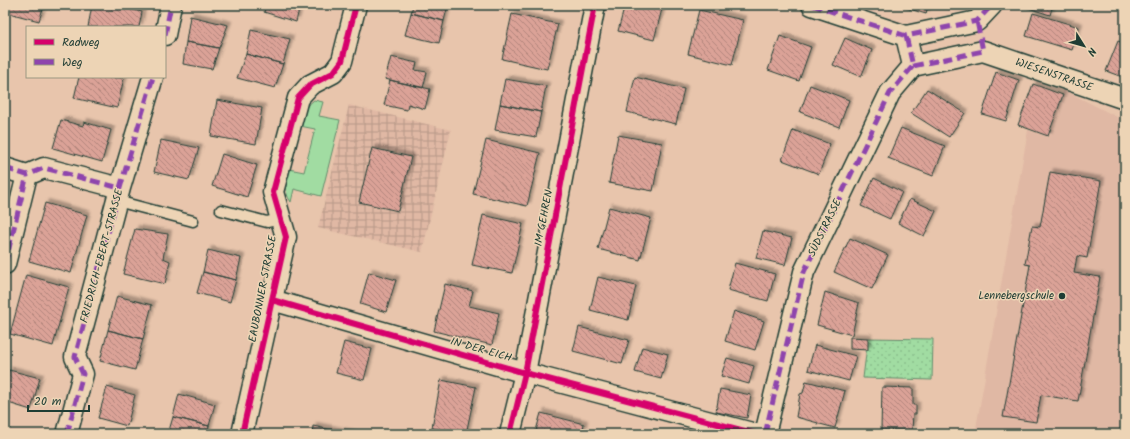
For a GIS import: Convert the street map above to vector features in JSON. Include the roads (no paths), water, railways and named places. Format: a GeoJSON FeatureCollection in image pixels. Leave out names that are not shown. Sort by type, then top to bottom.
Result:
{"type":"FeatureCollection","features":[{"type":"Feature","properties":{"kind":"street"},"geometry":{"type":"LineString","coordinates":[[166,30],[171,5]]}},
{"type":"Feature","properties":{"kind":"street","name":"EAUBONNER STRASSE"},"geometry":{"type":"LineString","coordinates":[[242,434],[286,237],[273,192],[298,98],[310,85],[332,73],[342,61],[356,5]]}},
{"type":"Feature","properties":{"kind":"street","name":"IM GEHREN"},"geometry":{"type":"LineString","coordinates":[[510,434],[525,373],[595,5]]}},
{"type":"Feature","properties":{"kind":"street"},"geometry":{"type":"LineString","coordinates":[[812,5],[906,36],[977,21],[992,5]]}},
{"type":"Feature","properties":{"kind":"street"},"geometry":{"type":"LineString","coordinates":[[906,36],[913,66],[984,51],[977,21]]}},
{"type":"Feature","properties":{"kind":"street","name":"WIESENSTRASSE"},"geometry":{"type":"LineString","coordinates":[[984,51],[1125,99]]}},
{"type":"Feature","properties":{"kind":"street","name":"SÜDSTRASSE"},"geometry":{"type":"LineString","coordinates":[[765,434],[804,272],[890,93],[913,66]]}},
{"type":"Feature","properties":{"kind":"street","name":"FRIEDRICH-EBERT-STRASSE"},"geometry":{"type":"LineString","coordinates":[[67,434],[83,374],[75,357],[118,195],[153,78]]}},
{"type":"Feature","properties":{"kind":"street"},"geometry":{"type":"LineString","coordinates":[[5,168],[27,175],[44,168],[118,195]]}},
{"type":"Feature","properties":{"kind":"street"},"geometry":{"type":"LineString","coordinates":[[5,264],[27,175]]}},
{"type":"Feature","properties":{"kind":"street","name":"IN DER EICH"},"geometry":{"type":"LineString","coordinates":[[272,300],[525,373],[756,434]]}},
{"type":"Feature","properties":{"kind":"lane"},"geometry":{"type":"LineString","coordinates":[[118,195],[193,220]]}},
{"type":"Feature","properties":{"kind":"lane"},"geometry":{"type":"LineString","coordinates":[[221,210],[267,222],[281,219]]}},
{"type":"Feature","properties":{"kind":"place","name":"Lennebergschule"},"geometry":{"type":"Point","coordinates":[1062,296]}}]}
